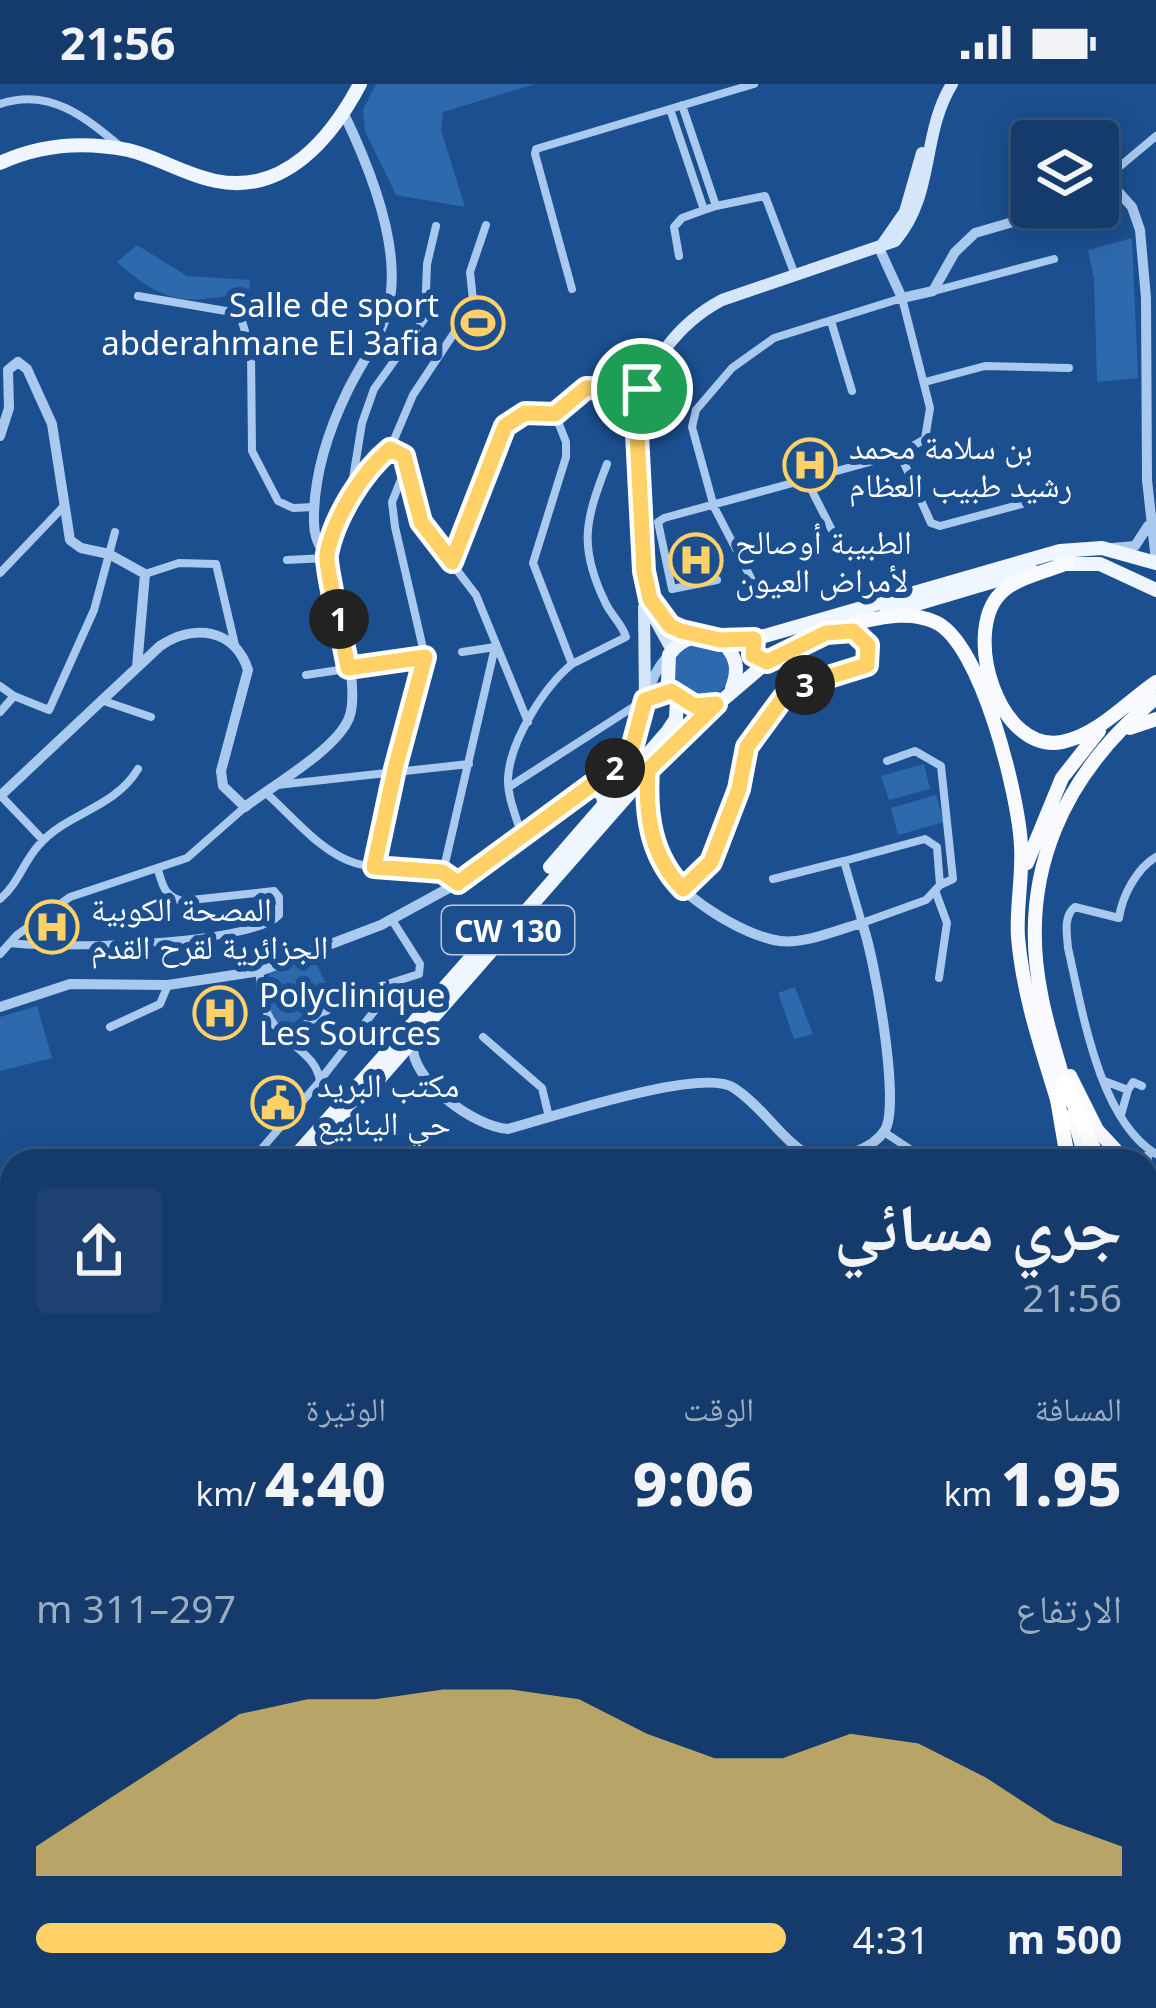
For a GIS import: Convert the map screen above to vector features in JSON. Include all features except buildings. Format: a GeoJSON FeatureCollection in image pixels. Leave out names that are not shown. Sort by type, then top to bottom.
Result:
{"type":"FeatureCollection","features":[{"type":"Feature","properties":{"kind":"highway"},"geometry":{"type":"LineString","coordinates":[[1068,562],[1012,585],[992,604],[984,621],[983,643],[992,680],[1013,725],[1027,737],[1047,744],[1068,741],[1091,731],[1156,682]]}},
{"type":"Feature","properties":{"kind":"highway"},"geometry":{"type":"LineString","coordinates":[[854,623],[892,616],[926,618],[940,624],[963,646],[980,681],[1018,818],[1018,931],[1034,1028],[1093,1149]]}},
{"type":"Feature","properties":{"kind":"highway"},"geometry":{"type":"LineString","coordinates":[[1074,1149],[1040,989],[1035,939],[1040,875],[1064,807],[1105,744],[1156,698]]}},
{"type":"Feature","properties":{"kind":"highway"},"geometry":{"type":"LineString","coordinates":[[1020,897],[1033,842],[1062,778],[1116,712]]}},
{"type":"Feature","properties":{"kind":"highway"},"geometry":{"type":"LineString","coordinates":[[1105,744],[1134,725],[1156,718]]}},
{"type":"Feature","properties":{"kind":"highway"},"geometry":{"type":"LineString","coordinates":[[1049,1032],[1097,1130],[1115,1149]]}},
{"type":"Feature","properties":{"kind":"main road"},"geometry":{"type":"LineString","coordinates":[[0,163],[64,145],[124,149],[218,182],[272,176],[311,152],[344,114],[361,84]]}},
{"type":"Feature","properties":{"kind":"main road"},"geometry":{"type":"LineString","coordinates":[[645,700],[636,414],[642,389],[664,350],[703,310],[895,241],[912,222],[922,195],[931,131],[952,84]]}},
{"type":"Feature","properties":{"kind":"main road"},"geometry":{"type":"LineString","coordinates":[[644,571],[657,612],[670,626],[720,640],[754,639],[1013,562],[1073,549],[1102,548],[1152,562]]}},
{"type":"Feature","properties":{"kind":"main road"},"geometry":{"type":"LineString","coordinates":[[1068,562],[1100,564],[1150,587]]}},
{"type":"Feature","properties":{"kind":"main road","name":"CW 130"},"geometry":{"type":"LineString","coordinates":[[318,1149],[648,770],[767,662],[854,623],[1068,562]]}},
{"type":"Feature","properties":{"kind":"main road"},"geometry":{"type":"LineString","coordinates":[[1150,587],[1137,571],[1152,562]]}},
{"type":"Feature","properties":{"kind":"main road"},"geometry":{"type":"LineString","coordinates":[[644,600],[671,652]]}},
{"type":"Feature","properties":{"kind":"main road"},"geometry":{"type":"LineString","coordinates":[[693,635],[671,652],[666,673],[674,694],[695,706],[722,699],[737,672],[736,660],[720,640]]}},
{"type":"Feature","properties":{"kind":"main road"},"geometry":{"type":"LineString","coordinates":[[754,639],[753,655],[767,662]]}},
{"type":"Feature","properties":{"kind":"main road","name":"CW 130"},"geometry":{"type":"LineString","coordinates":[[302,1149],[672,725],[674,694]]}},
{"type":"Feature","properties":{"kind":"main road"},"geometry":{"type":"LineString","coordinates":[[591,787],[602,794],[604,804]]}},
{"type":"Feature","properties":{"kind":"street"},"geometry":{"type":"LineString","coordinates":[[572,289],[536,149],[754,84]]}},
{"type":"Feature","properties":{"kind":"street"},"geometry":{"type":"LineString","coordinates":[[0,104],[37,97],[51,100],[124,149]]}},
{"type":"Feature","properties":{"kind":"street"},"geometry":{"type":"LineString","coordinates":[[682,105],[716,206]]}},
{"type":"Feature","properties":{"kind":"street"},"geometry":{"type":"LineString","coordinates":[[670,109],[704,210]]}},
{"type":"Feature","properties":{"kind":"street"},"geometry":{"type":"LineString","coordinates":[[0,954],[70,897],[158,869],[201,849],[245,807],[344,729],[353,700],[326,558],[314,538],[314,507],[329,434],[384,321],[392,287],[374,187],[344,114]]}},
{"type":"Feature","properties":{"kind":"street"},"geometry":{"type":"LineString","coordinates":[[1119,168],[1156,136]]}},
{"type":"Feature","properties":{"kind":"street"},"geometry":{"type":"LineString","coordinates":[[679,256],[674,226],[682,218],[765,196],[796,276]]}},
{"type":"Feature","properties":{"kind":"street"},"geometry":{"type":"LineString","coordinates":[[1119,196],[1132,207],[1140,230],[1151,296],[1152,562]]}},
{"type":"Feature","properties":{"kind":"street"},"geometry":{"type":"LineString","coordinates":[[933,291],[962,242],[1011,223]]}},
{"type":"Feature","properties":{"kind":"street"},"geometry":{"type":"LineString","coordinates":[[326,558],[350,499],[370,465],[390,449],[413,395],[468,312],[473,300],[470,272],[486,225]]}},
{"type":"Feature","properties":{"kind":"street"},"geometry":{"type":"LineString","coordinates":[[350,499],[362,423],[374,389],[425,318],[427,264],[436,226]]}},
{"type":"Feature","properties":{"kind":"street"},"geometry":{"type":"LineString","coordinates":[[717,580],[672,589],[657,527],[664,518],[899,454],[925,439],[930,408],[925,382],[902,298],[880,250]]}},
{"type":"Feature","properties":{"kind":"street"},"geometry":{"type":"LineString","coordinates":[[752,580],[714,507],[692,427],[696,410],[710,391],[774,338],[902,298],[1054,259]]}},
{"type":"Feature","properties":{"kind":"street"},"geometry":{"type":"LineString","coordinates":[[137,296],[226,311],[241,318],[251,351],[252,452],[278,501],[293,508],[314,507]]}},
{"type":"Feature","properties":{"kind":"street"},"geometry":{"type":"LineString","coordinates":[[831,321],[853,391]]}},
{"type":"Feature","properties":{"kind":"street"},"geometry":{"type":"LineString","coordinates":[[0,436],[9,407],[8,370],[18,362],[27,369],[52,424],[73,544],[109,554],[145,574],[179,563],[216,564],[248,683],[221,780],[245,807]]}},
{"type":"Feature","properties":{"kind":"street"},"geometry":{"type":"LineString","coordinates":[[925,382],[985,366],[1070,368]]}},
{"type":"Feature","properties":{"kind":"street"},"geometry":{"type":"LineString","coordinates":[[452,562],[505,426],[525,413],[555,414],[586,388],[642,389]]}},
{"type":"Feature","properties":{"kind":"street"},"geometry":{"type":"LineString","coordinates":[[555,414],[566,442],[566,458],[533,563],[572,664]]}},
{"type":"Feature","properties":{"kind":"street"},"geometry":{"type":"LineString","coordinates":[[390,449],[399,451],[406,465],[421,522],[476,595],[528,722]]}},
{"type":"Feature","properties":{"kind":"street"},"geometry":{"type":"LineString","coordinates":[[899,454],[932,524],[940,526],[1030,502]]}},
{"type":"Feature","properties":{"kind":"street"},"geometry":{"type":"LineString","coordinates":[[521,833],[508,778],[528,722],[554,679],[572,664],[626,637],[608,609],[586,546],[586,525],[607,464]]}},
{"type":"Feature","properties":{"kind":"street"},"geometry":{"type":"LineString","coordinates":[[374,867],[425,657],[394,527],[392,502],[406,465]]}},
{"type":"Feature","properties":{"kind":"street"},"geometry":{"type":"LineString","coordinates":[[807,481],[845,556],[890,542]]}},
{"type":"Feature","properties":{"kind":"street"},"geometry":{"type":"LineString","coordinates":[[0,573],[65,505]]}},
{"type":"Feature","properties":{"kind":"street"},"geometry":{"type":"LineString","coordinates":[[1102,548],[1135,546],[1149,523]]}},
{"type":"Feature","properties":{"kind":"street"},"geometry":{"type":"LineString","coordinates":[[0,686],[49,710],[94,610],[115,532]]}},
{"type":"Feature","properties":{"kind":"street"},"geometry":{"type":"LineString","coordinates":[[287,560],[326,558]]}},
{"type":"Feature","properties":{"kind":"street"},"geometry":{"type":"LineString","coordinates":[[137,667],[145,574]]}},
{"type":"Feature","properties":{"kind":"street"},"geometry":{"type":"LineString","coordinates":[[683,889],[711,862],[739,789],[747,747],[783,698],[806,684],[867,665],[868,645],[861,636],[853,631],[826,633]]}},
{"type":"Feature","properties":{"kind":"street"},"geometry":{"type":"LineString","coordinates":[[43,840],[0,796],[171,639],[194,632],[216,634],[235,645]]}},
{"type":"Feature","properties":{"kind":"street"},"geometry":{"type":"LineString","coordinates":[[462,652],[495,647]]}},
{"type":"Feature","properties":{"kind":"street"},"geometry":{"type":"LineString","coordinates":[[442,872],[495,647]]}},
{"type":"Feature","properties":{"kind":"street"},"geometry":{"type":"LineString","coordinates":[[0,1007],[70,984],[168,985],[260,971],[392,920],[458,883],[521,833],[591,787],[632,748],[645,700],[659,666],[671,652]]}},
{"type":"Feature","properties":{"kind":"street"},"geometry":{"type":"LineString","coordinates":[[306,675],[425,657]]}},
{"type":"Feature","properties":{"kind":"street"},"geometry":{"type":"LineString","coordinates":[[509,788],[645,700],[674,694]]}},
{"type":"Feature","properties":{"kind":"street"},"geometry":{"type":"LineString","coordinates":[[0,712],[14,696]]}},
{"type":"Feature","properties":{"kind":"street"},"geometry":{"type":"LineString","coordinates":[[101,699],[151,717]]}},
{"type":"Feature","properties":{"kind":"street"},"geometry":{"type":"LineString","coordinates":[[648,770],[656,853],[664,870],[719,916],[758,936],[784,942],[862,922],[953,879],[941,766],[915,752],[887,761]]}},
{"type":"Feature","properties":{"kind":"street"},"geometry":{"type":"LineString","coordinates":[[270,789],[395,769],[469,764]]}},
{"type":"Feature","properties":{"kind":"street"},"geometry":{"type":"LineString","coordinates":[[0,899],[18,882],[43,840],[118,794],[138,769]]}},
{"type":"Feature","properties":{"kind":"street"},"geometry":{"type":"LineString","coordinates":[[270,789],[328,848],[351,863],[442,872],[458,883]]}},
{"type":"Feature","properties":{"kind":"street"},"geometry":{"type":"LineString","coordinates":[[626,796],[648,801]]}},
{"type":"Feature","properties":{"kind":"street"},"geometry":{"type":"LineString","coordinates":[[772,879],[925,838],[938,847],[938,889],[947,923],[939,978]]}},
{"type":"Feature","properties":{"kind":"street"},"geometry":{"type":"LineString","coordinates":[[1147,1149],[1138,1143],[1121,1115],[1088,1034],[1068,948],[1068,914],[1078,907],[1119,917],[1143,865],[1156,857]]}},
{"type":"Feature","properties":{"kind":"street"},"geometry":{"type":"LineString","coordinates":[[844,861],[882,1014],[889,1115],[884,1132],[860,1149]]}},
{"type":"Feature","properties":{"kind":"street"},"geometry":{"type":"LineString","coordinates":[[10,943],[39,947],[142,944],[258,928],[279,915],[279,897],[274,891],[182,902],[164,892],[158,869]]}},
{"type":"Feature","properties":{"kind":"street"},"geometry":{"type":"LineString","coordinates":[[304,1025],[350,996],[417,976],[421,969],[392,920]]}},
{"type":"Feature","properties":{"kind":"street"},"geometry":{"type":"LineString","coordinates":[[260,971],[259,991],[269,1022],[320,1073],[320,1081]]}},
{"type":"Feature","properties":{"kind":"street"},"geometry":{"type":"LineString","coordinates":[[261,1149],[398,981]]}},
{"type":"Feature","properties":{"kind":"street"},"geometry":{"type":"LineString","coordinates":[[110,1027],[160,1004],[168,985]]}},
{"type":"Feature","properties":{"kind":"street"},"geometry":{"type":"LineString","coordinates":[[483,1036],[542,1088],[549,1118]]}},
{"type":"Feature","properties":{"kind":"street"},"geometry":{"type":"LineString","coordinates":[[413,1042],[416,1068],[482,1124],[508,1129],[674,1086],[712,1081],[727,1083],[796,1149]]}},
{"type":"Feature","properties":{"kind":"street"},"geometry":{"type":"LineString","coordinates":[[388,1070],[416,1068]]}},
{"type":"Feature","properties":{"kind":"street"},"geometry":{"type":"LineString","coordinates":[[1105,1082],[1128,1090]]}},
{"type":"Feature","properties":{"kind":"street"},"geometry":{"type":"LineString","coordinates":[[1121,1115],[1132,1082],[1142,1086]]}},
{"type":"Feature","properties":{"kind":"street"},"geometry":{"type":"LineString","coordinates":[[884,1132],[910,1149]]}},
{"type":"Feature","properties":{"kind":"shaded area"},"geometry":{"type":"Polygon","coordinates":[[[376,84],[535,84],[443,112],[441,130],[465,207],[396,195],[365,131],[363,110],[376,84]]]}},
{"type":"Feature","properties":{"kind":"shaded area"},"geometry":{"type":"Polygon","coordinates":[[[1132,238],[1138,378],[1097,382],[1094,278],[1088,250],[1132,238]]]}},
{"type":"Feature","properties":{"kind":"shaded area"},"geometry":{"type":"Polygon","coordinates":[[[137,245],[187,276],[250,280],[249,292],[209,299],[164,294],[117,262],[137,245]]]}},
{"type":"Feature","properties":{"kind":"shaded area"},"geometry":{"type":"Polygon","coordinates":[[[702,642],[722,650],[730,670],[722,690],[702,698],[682,690],[674,670],[682,650],[702,642]]]}},
{"type":"Feature","properties":{"kind":"shaded area"},"geometry":{"type":"Polygon","coordinates":[[[924,764],[930,789],[889,800],[881,776],[924,764]]]}},
{"type":"Feature","properties":{"kind":"shaded area"},"geometry":{"type":"Polygon","coordinates":[[[936,795],[944,822],[898,835],[891,808],[936,795]]]}},
{"type":"Feature","properties":{"kind":"shaded area"},"geometry":{"type":"Polygon","coordinates":[[[313,957],[336,1004],[310,1009],[294,1023],[280,1026],[269,1005],[270,967],[313,957]]]}},
{"type":"Feature","properties":{"kind":"shaded area"},"geometry":{"type":"Polygon","coordinates":[[[795,987],[813,1034],[794,1039],[778,993],[795,987]]]}},
{"type":"Feature","properties":{"kind":"shaded area"},"geometry":{"type":"Polygon","coordinates":[[[37,1006],[52,1058],[0,1071],[0,1017],[37,1006]]]}},
{"type":"Feature","properties":{"kind":"place","name":"Salle de sport abderahmane El 3afia"},"geometry":{"type":"Point","coordinates":[478,323]}},
{"type":"Feature","properties":{"kind":"place","name":"بن سلامة محمد رشيد طبيب العظام"},"geometry":{"type":"Point","coordinates":[810,465]}},
{"type":"Feature","properties":{"kind":"place","name":"الطبيبة أوصالح لأمراض العيون"},"geometry":{"type":"Point","coordinates":[696,560]}},
{"type":"Feature","properties":{"kind":"place","name":"المصحة الكوبية الجزائرية لقرح القدم"},"geometry":{"type":"Point","coordinates":[52,927]}},
{"type":"Feature","properties":{"kind":"place","name":"Polyclinique Les Sources"},"geometry":{"type":"Point","coordinates":[220,1013]}},
{"type":"Feature","properties":{"kind":"place","name":"مكتب البريد حي الينابيع"},"geometry":{"type":"Point","coordinates":[278,1103]}},
{"type":"Feature","properties":{"kind":"route"},"geometry":{"type":"LineString","coordinates":[[586,388],[642,389],[636,414],[644,571],[657,612],[670,626],[693,635],[754,639],[753,655],[763,662],[826,633],[853,631],[868,645],[867,665],[806,684],[783,698],[747,747],[722,842],[711,862],[683,889],[664,870],[656,853],[648,770],[716,704],[695,706],[671,691],[645,700],[632,748],[612,770],[458,883],[442,872],[374,867],[425,657],[348,668],[326,558],[350,499],[370,465],[390,449],[399,451],[424,529],[452,562],[505,426],[525,413],[555,414],[586,388]]}}]}
